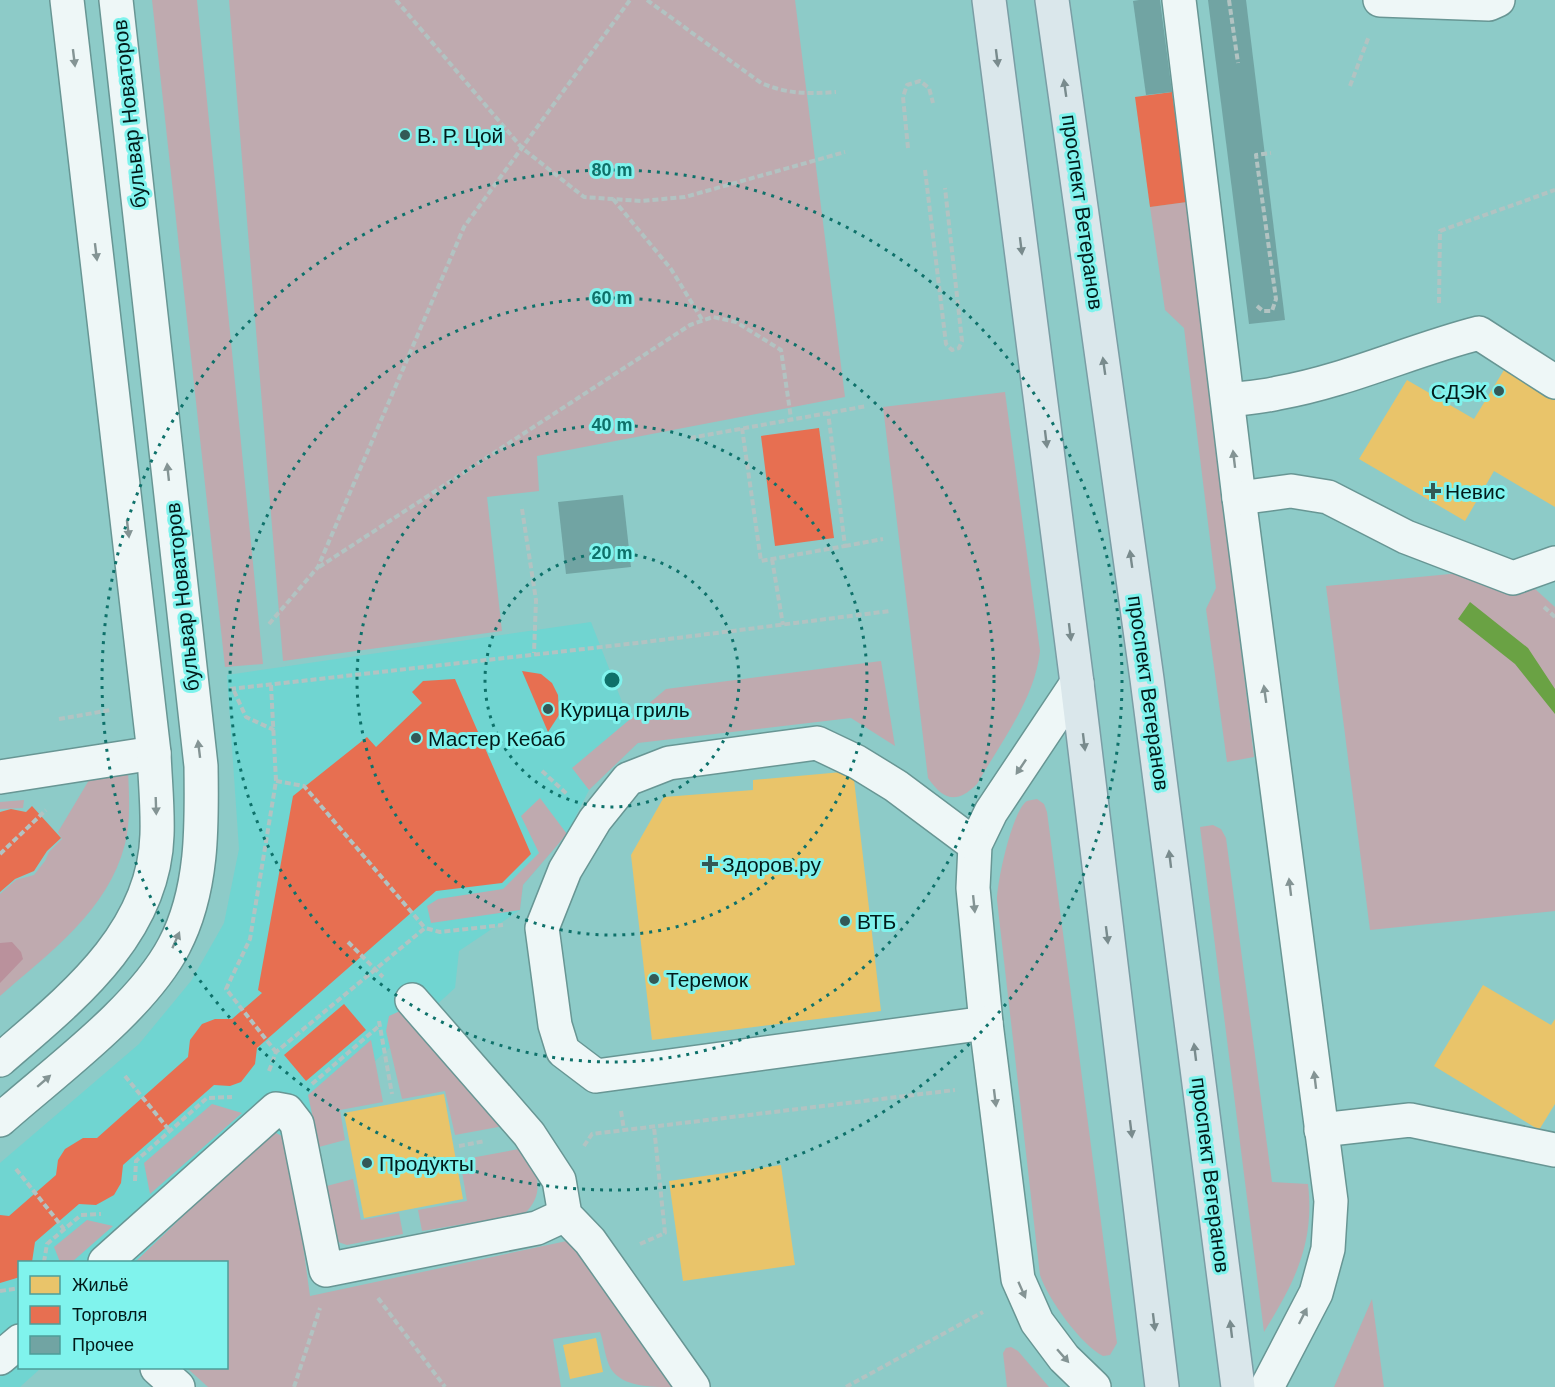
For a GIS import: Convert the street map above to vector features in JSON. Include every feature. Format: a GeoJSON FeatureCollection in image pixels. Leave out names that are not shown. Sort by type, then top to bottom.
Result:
{"type":"FeatureCollection","features":[{"type":"Feature","properties":{"kind":"main road"},"geometry":{"type":"LineString","coordinates":[[989,0],[1077,684],[1162,1387]]}},
{"type":"Feature","properties":{"kind":"main road","name":"проспект Ветеранов"},"geometry":{"type":"LineString","coordinates":[[1052,0],[1144,656],[1238,1387]]}},
{"type":"Feature","properties":{"kind":"street"},"geometry":{"type":"LineString","coordinates":[[0,1060],[72,998],[105,962],[131,925],[148,882],[157,837],[154,753],[67,0]]}},
{"type":"Feature","properties":{"kind":"street","name":"бульвар Новаторов"},"geometry":{"type":"LineString","coordinates":[[0,1120],[135,1000],[174,946],[192,898],[202,836],[201,766],[116,0]]}},
{"type":"Feature","properties":{"kind":"street"},"geometry":{"type":"LineString","coordinates":[[1179,0],[1239,498],[1330,1201],[1328,1249],[1316,1293],[1267,1387]]}},
{"type":"Feature","properties":{"kind":"street"},"geometry":{"type":"LineString","coordinates":[[1380,0],[1489,4],[1498,0]]}},
{"type":"Feature","properties":{"kind":"street"},"geometry":{"type":"LineString","coordinates":[[1228,400],[1280,393],[1329,380],[1438,343],[1479,333],[1555,382]]}},
{"type":"Feature","properties":{"kind":"street"},"geometry":{"type":"LineString","coordinates":[[1239,498],[1291,491],[1328,497],[1406,537],[1513,579],[1555,563]]}},
{"type":"Feature","properties":{"kind":"street"},"geometry":{"type":"LineString","coordinates":[[1077,684],[991,812],[975,845],[973,888],[986,1023],[1017,1279],[1037,1322],[1064,1358],[1094,1387]]}},
{"type":"Feature","properties":{"kind":"street"},"geometry":{"type":"LineString","coordinates":[[975,845],[918,801],[867,768],[817,743],[669,763],[628,779],[595,820],[565,870],[542,928],[555,1025],[563,1051],[596,1076],[986,1023]]}},
{"type":"Feature","properties":{"kind":"street"},"geometry":{"type":"LineString","coordinates":[[0,777],[154,753]]}},
{"type":"Feature","properties":{"kind":"street"},"geometry":{"type":"LineString","coordinates":[[412,1000],[529,1134],[560,1180],[565,1215],[590,1240],[693,1387]]}},
{"type":"Feature","properties":{"kind":"street"},"geometry":{"type":"LineString","coordinates":[[107,1261],[276,1109],[287,1110],[297,1124],[326,1270],[537,1228],[565,1215]]}},
{"type":"Feature","properties":{"kind":"street"},"geometry":{"type":"LineString","coordinates":[[1321,1130],[1410,1120],[1555,1150]]}},
{"type":"Feature","properties":{"kind":"street"},"geometry":{"type":"LineString","coordinates":[[0,1358],[18,1343]]}},
{"type":"Feature","properties":{"kind":"street"},"geometry":{"type":"LineString","coordinates":[[158,1369],[178,1387]]}},
{"type":"Feature","properties":{"kind":"path"},"geometry":{"type":"LineString","coordinates":[[396,0],[522,148],[585,197],[641,201],[685,197],[845,152]]}},
{"type":"Feature","properties":{"kind":"path"},"geometry":{"type":"LineString","coordinates":[[318,567],[464,227],[630,0]]}},
{"type":"Feature","properties":{"kind":"path"},"geometry":{"type":"LineString","coordinates":[[647,0],[761,83],[781,92],[803,95],[836,92]]}},
{"type":"Feature","properties":{"kind":"path"},"geometry":{"type":"LineString","coordinates":[[1229,0],[1238,63]]}},
{"type":"Feature","properties":{"kind":"path"},"geometry":{"type":"LineString","coordinates":[[1350,86],[1371,31]]}},
{"type":"Feature","properties":{"kind":"path"},"geometry":{"type":"LineString","coordinates":[[908,148],[903,97],[908,85],[920,81],[929,88],[933,103]]}},
{"type":"Feature","properties":{"kind":"path"},"geometry":{"type":"LineString","coordinates":[[1255,295],[1257,306],[1263,311],[1272,311],[1276,299],[1257,155],[1272,153]]}},
{"type":"Feature","properties":{"kind":"path"},"geometry":{"type":"LineString","coordinates":[[925,170],[946,344],[952,350],[959,348],[963,340],[945,188]]}},
{"type":"Feature","properties":{"kind":"path"},"geometry":{"type":"LineString","coordinates":[[1438,343],[1440,231],[1555,190]]}},
{"type":"Feature","properties":{"kind":"path"},"geometry":{"type":"LineString","coordinates":[[612,199],[671,269],[703,321]]}},
{"type":"Feature","properties":{"kind":"path"},"geometry":{"type":"LineString","coordinates":[[268,624],[318,567],[690,325],[713,317],[736,322],[781,350],[791,418]]}},
{"type":"Feature","properties":{"kind":"path"},"geometry":{"type":"LineString","coordinates":[[690,438],[867,406]]}},
{"type":"Feature","properties":{"kind":"path"},"geometry":{"type":"LineString","coordinates":[[828,412],[845,546]]}},
{"type":"Feature","properties":{"kind":"path"},"geometry":{"type":"LineString","coordinates":[[742,428],[761,561],[883,539]]}},
{"type":"Feature","properties":{"kind":"path"},"geometry":{"type":"LineString","coordinates":[[522,509],[536,600],[534,653]]}},
{"type":"Feature","properties":{"kind":"path"},"geometry":{"type":"LineString","coordinates":[[772,559],[783,625]]}},
{"type":"Feature","properties":{"kind":"path"},"geometry":{"type":"LineString","coordinates":[[220,691],[890,611]]}},
{"type":"Feature","properties":{"kind":"path"},"geometry":{"type":"LineString","coordinates":[[271,685],[276,781],[250,939],[226,990],[276,1052]]}},
{"type":"Feature","properties":{"kind":"path"},"geometry":{"type":"LineString","coordinates":[[233,689],[246,717],[274,730]]}},
{"type":"Feature","properties":{"kind":"path"},"geometry":{"type":"LineString","coordinates":[[59,718],[121,709]]}},
{"type":"Feature","properties":{"kind":"path"},"geometry":{"type":"LineString","coordinates":[[276,781],[304,786],[425,928]]}},
{"type":"Feature","properties":{"kind":"path"},"geometry":{"type":"LineString","coordinates":[[0,854],[50,805]]}},
{"type":"Feature","properties":{"kind":"path"},"geometry":{"type":"LineString","coordinates":[[348,942],[374,970],[412,1000]]}},
{"type":"Feature","properties":{"kind":"path"},"geometry":{"type":"LineString","coordinates":[[374,970],[375,981]]}},
{"type":"Feature","properties":{"kind":"path"},"geometry":{"type":"LineString","coordinates":[[378,1015],[392,1094]]}},
{"type":"Feature","properties":{"kind":"path"},"geometry":{"type":"LineString","coordinates":[[287,1110],[306,1089],[379,1026]]}},
{"type":"Feature","properties":{"kind":"path"},"geometry":{"type":"LineString","coordinates":[[125,1076],[170,1131]]}},
{"type":"Feature","properties":{"kind":"path"},"geometry":{"type":"LineString","coordinates":[[560,1180],[592,1134],[955,1090]]}},
{"type":"Feature","properties":{"kind":"path"},"geometry":{"type":"LineString","coordinates":[[130,1191],[135,1181],[136,1161],[207,1098],[243,1096]]}},
{"type":"Feature","properties":{"kind":"path"},"geometry":{"type":"LineString","coordinates":[[654,1127],[665,1233]]}},
{"type":"Feature","properties":{"kind":"path"},"geometry":{"type":"LineString","coordinates":[[16,1169],[64,1229]]}},
{"type":"Feature","properties":{"kind":"path"},"geometry":{"type":"LineString","coordinates":[[44,1261],[47,1244],[81,1215],[101,1214],[109,1210]]}},
{"type":"Feature","properties":{"kind":"path"},"geometry":{"type":"LineString","coordinates":[[0,1291],[18,1288]]}},
{"type":"Feature","properties":{"kind":"path"},"geometry":{"type":"LineString","coordinates":[[371,1289],[445,1387]]}},
{"type":"Feature","properties":{"kind":"path"},"geometry":{"type":"LineString","coordinates":[[294,1387],[322,1301]]}},
{"type":"Feature","properties":{"kind":"path"},"geometry":{"type":"LineString","coordinates":[[846,1387],[982,1312]]}},
{"type":"Feature","properties":{"kind":"shaded area"},"geometry":{"type":"Polygon","coordinates":[[[152,0],[197,0],[263,664],[225,667],[152,0]]]}},
{"type":"Feature","properties":{"kind":"shaded area"},"geometry":{"type":"Polygon","coordinates":[[[229,0],[795,0],[845,397],[537,456],[539,491],[487,497],[502,631],[283,661],[229,0]]]}},
{"type":"Feature","properties":{"kind":"shaded area"},"geometry":{"type":"Polygon","coordinates":[[[1187,202],[1254,757],[1227,762],[1206,609],[1216,588],[1184,328],[1165,310],[1150,207],[1187,202]]]}},
{"type":"Feature","properties":{"kind":"shaded area"},"geometry":{"type":"Polygon","coordinates":[[[1005,392],[1040,651],[1037,669],[1016,720],[977,784],[963,795],[951,797],[940,791],[928,778],[883,407],[1005,392]]]}},
{"type":"Feature","properties":{"kind":"shaded area"},"geometry":{"type":"Polygon","coordinates":[[[1512,568],[1555,607],[1555,911],[1370,930],[1326,586],[1512,568]]]}},
{"type":"Feature","properties":{"kind":"shaded area"},"geometry":{"type":"Polygon","coordinates":[[[1470,602],[1528,648],[1555,689],[1555,714],[1515,664],[1458,619],[1470,602]]]}},
{"type":"Feature","properties":{"kind":"shaded area"},"geometry":{"type":"Polygon","coordinates":[[[591,622],[638,743],[589,790],[567,834],[523,885],[520,910],[459,951],[455,988],[156,1261],[18,1261],[18,1369],[40,1369],[20,1387],[0,1387],[0,1163],[139,1044],[191,981],[224,923],[239,849],[227,675],[591,622]]]}},
{"type":"Feature","properties":{"kind":"shaded area"},"geometry":{"type":"Polygon","coordinates":[[[881,661],[895,746],[851,718],[638,743],[589,790],[572,768],[666,689],[881,661]]]}},
{"type":"Feature","properties":{"kind":"shaded area"},"geometry":{"type":"Polygon","coordinates":[[[95,770],[128,770],[128,826],[117,868],[91,910],[74,929],[57,947],[0,996],[0,894],[16,880],[34,875],[49,852],[62,839],[58,832],[95,770]]]}},
{"type":"Feature","properties":{"kind":"shaded area"},"geometry":{"type":"Polygon","coordinates":[[[540,798],[567,834],[523,885],[520,910],[431,923],[427,906],[438,899],[503,889],[539,853],[521,816],[540,798]]]}},
{"type":"Feature","properties":{"kind":"shaded area"},"geometry":{"type":"Polygon","coordinates":[[[1037,799],[1044,804],[1047,812],[1117,1343],[1110,1355],[1103,1356],[1085,1342],[1066,1320],[1050,1296],[1040,1275],[997,900],[1003,863],[1016,818],[1027,801],[1037,799]]]}},
{"type":"Feature","properties":{"kind":"shaded area"},"geometry":{"type":"Polygon","coordinates":[[[24,800],[23,808],[0,809],[0,802],[24,800]]]}},
{"type":"Feature","properties":{"kind":"shaded area"},"geometry":{"type":"Polygon","coordinates":[[[1213,825],[1221,829],[1226,838],[1272,1182],[1308,1184],[1308,1226],[1300,1262],[1285,1297],[1264,1332],[1200,827],[1213,825]]]}},
{"type":"Feature","properties":{"kind":"shaded area"},"geometry":{"type":"Polygon","coordinates":[[[12,942],[21,952],[23,959],[0,983],[0,943],[12,942]]]}},
{"type":"Feature","properties":{"kind":"shaded area"},"geometry":{"type":"Polygon","coordinates":[[[400,1011],[509,1125],[455,1135],[445,1091],[402,1099],[386,1031],[389,1016],[400,1011]]]}},
{"type":"Feature","properties":{"kind":"shaded area"},"geometry":{"type":"Polygon","coordinates":[[[371,1040],[383,1102],[340,1110],[345,1140],[319,1147],[308,1095],[371,1040]]]}},
{"type":"Feature","properties":{"kind":"shaded area"},"geometry":{"type":"Polygon","coordinates":[[[212,1104],[242,1113],[150,1194],[144,1163],[212,1104]]]}},
{"type":"Feature","properties":{"kind":"shaded area"},"geometry":{"type":"Polygon","coordinates":[[[272,1131],[286,1138],[290,1151],[310,1296],[576,1239],[677,1379],[672,1387],[655,1387],[638,1385],[622,1379],[609,1365],[600,1332],[553,1339],[561,1387],[208,1387],[188,1369],[228,1369],[228,1261],[136,1261],[272,1131]]]}},
{"type":"Feature","properties":{"kind":"shaded area"},"geometry":{"type":"Polygon","coordinates":[[[524,1148],[533,1165],[538,1182],[535,1198],[524,1214],[422,1231],[418,1210],[467,1201],[460,1160],[524,1148]]]}},
{"type":"Feature","properties":{"kind":"shaded area"},"geometry":{"type":"Polygon","coordinates":[[[353,1179],[361,1220],[399,1213],[403,1234],[347,1245],[335,1241],[323,1187],[353,1179]]]}},
{"type":"Feature","properties":{"kind":"shaded area"},"geometry":{"type":"Polygon","coordinates":[[[87,1220],[113,1226],[73,1261],[60,1261],[54,1247],[87,1220]]]}},
{"type":"Feature","properties":{"kind":"shaded area"},"geometry":{"type":"Polygon","coordinates":[[[1372,1299],[1384,1387],[1334,1387],[1372,1299]]]}},
{"type":"Feature","properties":{"kind":"shaded area"},"geometry":{"type":"Polygon","coordinates":[[[1011,1347],[1018,1351],[1049,1387],[1007,1387],[1003,1353],[1006,1348],[1011,1347]]]}},
{"type":"Feature","properties":{"kind":"building: Жильё"},"geometry":{"type":"Polygon","coordinates":[[[1504,370],[1555,400],[1555,507],[1494,471],[1465,521],[1359,459],[1407,380],[1474,419],[1504,370]]]}},
{"type":"Feature","properties":{"kind":"building: Жильё"},"geometry":{"type":"Polygon","coordinates":[[[853,771],[881,1011],[652,1040],[631,855],[664,797],[753,790],[753,780],[853,771]]]}},
{"type":"Feature","properties":{"kind":"building: Жильё"},"geometry":{"type":"Polygon","coordinates":[[[1483,985],[1551,1025],[1555,1019],[1555,1104],[1539,1130],[1434,1066],[1483,985]]]}},
{"type":"Feature","properties":{"kind":"building: Жильё"},"geometry":{"type":"Polygon","coordinates":[[[444,1094],[463,1199],[364,1218],[344,1113],[444,1094]]]}},
{"type":"Feature","properties":{"kind":"building: Жильё"},"geometry":{"type":"Polygon","coordinates":[[[781,1165],[795,1265],[683,1281],[669,1181],[781,1165]]]}},
{"type":"Feature","properties":{"kind":"building: Жильё"},"geometry":{"type":"Polygon","coordinates":[[[596,1338],[603,1372],[570,1379],[563,1345],[596,1338]]]}},
{"type":"Feature","properties":{"kind":"building: Торговля"},"geometry":{"type":"Polygon","coordinates":[[[1172,92],[1187,202],[1150,207],[1135,97],[1172,92]]]}},
{"type":"Feature","properties":{"kind":"building: Торговля"},"geometry":{"type":"Polygon","coordinates":[[[819,428],[834,538],[775,546],[761,436],[819,428]]]}},
{"type":"Feature","properties":{"kind":"building: Торговля"},"geometry":{"type":"Polygon","coordinates":[[[522,671],[541,674],[552,683],[558,695],[559,715],[548,732],[522,671]]]}},
{"type":"Feature","properties":{"kind":"building: Торговля"},"geometry":{"type":"Polygon","coordinates":[[[455,679],[531,854],[502,883],[436,891],[257,1048],[255,1064],[241,1082],[230,1086],[214,1085],[123,1165],[121,1183],[114,1195],[96,1205],[79,1204],[35,1242],[32,1261],[18,1261],[18,1278],[0,1283],[0,1215],[9,1216],[56,1175],[58,1160],[65,1149],[83,1138],[97,1138],[188,1057],[190,1040],[202,1024],[215,1019],[232,1019],[262,993],[258,990],[293,796],[367,737],[376,747],[422,703],[412,692],[423,681],[455,679]]]}},
{"type":"Feature","properties":{"kind":"building: Торговля"},"geometry":{"type":"Polygon","coordinates":[[[32,806],[61,838],[47,851],[34,871],[15,879],[0,892],[0,812],[11,809],[26,812],[32,806]]]}},
{"type":"Feature","properties":{"kind":"building: Торговля"},"geometry":{"type":"Polygon","coordinates":[[[344,1004],[366,1030],[306,1081],[284,1055],[344,1004]]]}},
{"type":"Feature","properties":{"kind":"building: Прочее"},"geometry":{"type":"Polygon","coordinates":[[[1160,0],[1172,92],[1146,95],[1133,1],[1160,0]]]}},
{"type":"Feature","properties":{"kind":"building: Прочее"},"geometry":{"type":"Polygon","coordinates":[[[1208,0],[1246,0],[1285,320],[1249,324],[1208,0]]]}},
{"type":"Feature","properties":{"kind":"building: Прочее"},"geometry":{"type":"Polygon","coordinates":[[[623,495],[631,567],[566,574],[558,502],[623,495]]]}},
{"type":"Feature","properties":{"kind":"place","name":"В. Р. Цой"},"geometry":{"type":"Point","coordinates":[405,135]}},
{"type":"Feature","properties":{"kind":"place","name":"СДЭК"},"geometry":{"type":"Point","coordinates":[1499,391]}},
{"type":"Feature","properties":{"kind":"place","name":"Невис"},"geometry":{"type":"Point","coordinates":[1433,491]}},
{"type":"Feature","properties":{"kind":"place","name":"Курица гриль"},"geometry":{"type":"Point","coordinates":[548,709]}},
{"type":"Feature","properties":{"kind":"place","name":"Мастер Кебаб"},"geometry":{"type":"Point","coordinates":[416,738]}},
{"type":"Feature","properties":{"kind":"place","name":"Здоров.ру"},"geometry":{"type":"Point","coordinates":[710,864]}},
{"type":"Feature","properties":{"kind":"place","name":"ВТБ"},"geometry":{"type":"Point","coordinates":[845,921]}},
{"type":"Feature","properties":{"kind":"place","name":"Теремок"},"geometry":{"type":"Point","coordinates":[654,979]}},
{"type":"Feature","properties":{"kind":"place","name":"Продукты"},"geometry":{"type":"Point","coordinates":[367,1163]}}]}
